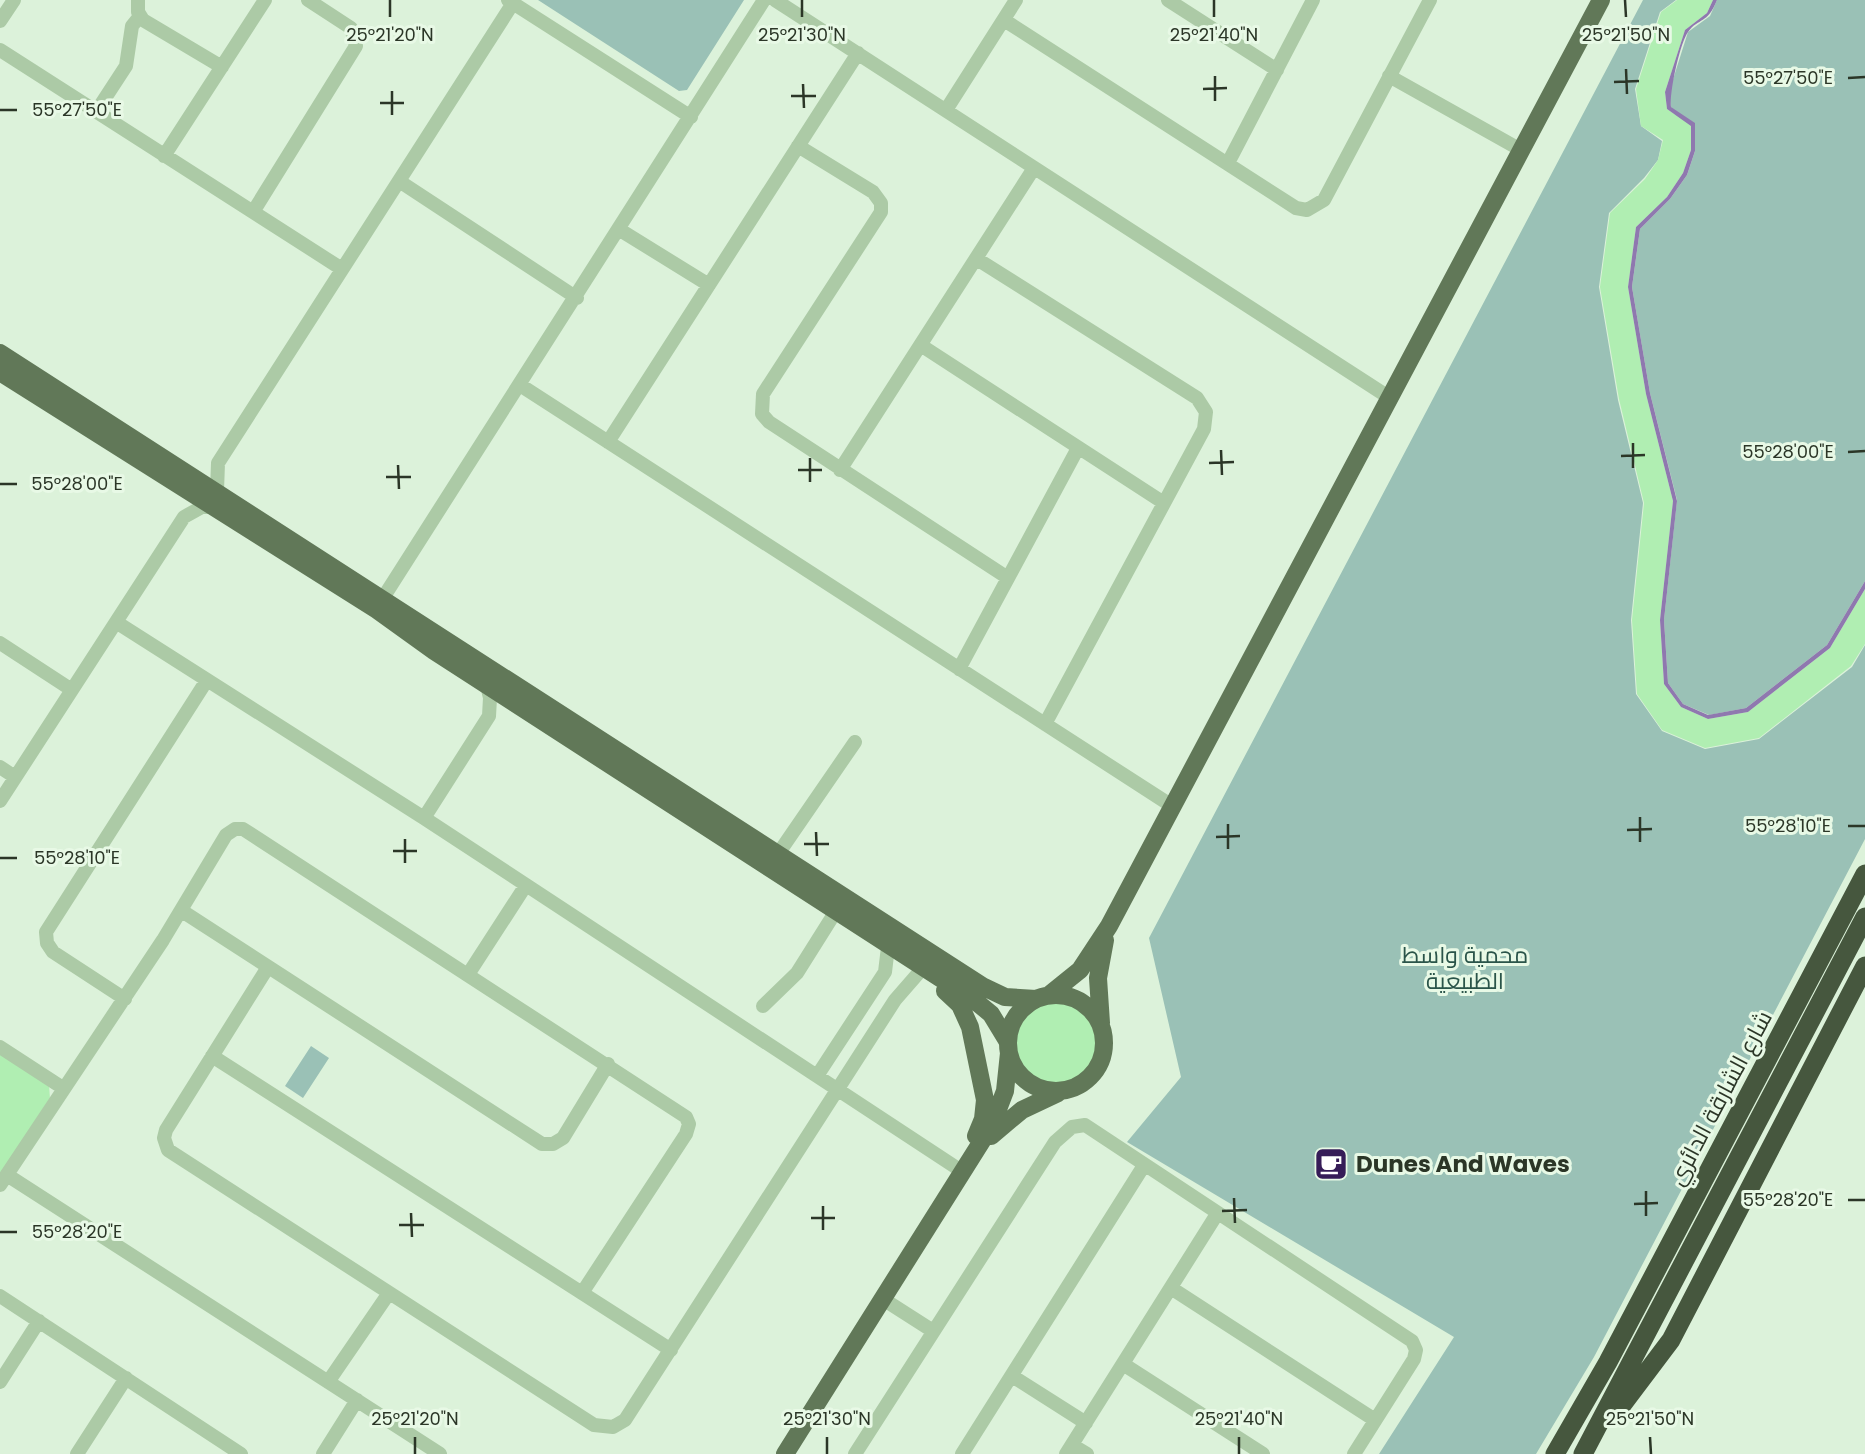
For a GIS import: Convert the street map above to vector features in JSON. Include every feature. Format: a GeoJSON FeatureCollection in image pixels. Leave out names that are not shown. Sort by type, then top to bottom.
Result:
{"type":"FeatureCollection","features":[{"type":"Feature","properties":{"kind":"highway","name":"شارع الشارقة الدائري"},"geometry":{"type":"LineString","coordinates":[[1555,1454],[1608,1362],[1865,874]]}},
{"type":"Feature","properties":{"kind":"highway","name":"شارع الشارقة الدائري"},"geometry":{"type":"LineString","coordinates":[[1583,1454],[1865,918]]}},
{"type":"Feature","properties":{"kind":"highway"},"geometry":{"type":"LineString","coordinates":[[1596,1429],[1617,1412],[1671,1340],[1865,966]]}},
{"type":"Feature","properties":{"kind":"main road"},"geometry":{"type":"LineString","coordinates":[[785,1454],[964,1171],[1000,1109],[1008,1047],[1016,1016],[1080,970],[1109,926],[1601,0]]}},
{"type":"Feature","properties":{"kind":"main road"},"geometry":{"type":"LineString","coordinates":[[0,353],[187,480],[383,598],[991,991],[1005,997],[1075,998],[1095,1014],[1101,1026]]}},
{"type":"Feature","properties":{"kind":"main road"},"geometry":{"type":"LineString","coordinates":[[0,372],[187,480]]}},
{"type":"Feature","properties":{"kind":"main road"},"geometry":{"type":"LineString","coordinates":[[217,499],[487,685],[986,1009],[1008,1047],[1019,1074],[1028,1083],[1050,1091],[1063,1091]]}},
{"type":"Feature","properties":{"kind":"main road"},"geometry":{"type":"LineString","coordinates":[[786,878],[806,884],[830,898],[837,892]]}},
{"type":"Feature","properties":{"kind":"main road"},"geometry":{"type":"LineString","coordinates":[[976,1151],[1022,1110],[1081,1084],[1098,1066],[1104,1043],[1099,969],[1109,926]]}},
{"type":"Feature","properties":{"kind":"main road"},"geometry":{"type":"LineString","coordinates":[[925,971],[937,985],[957,1000],[965,1014],[984,1093],[983,1119],[967,1153],[964,1171]]}},
{"type":"Feature","properties":{"kind":"street"},"geometry":{"type":"LineString","coordinates":[[0,21],[14,0]]}},
{"type":"Feature","properties":{"kind":"street"},"geometry":{"type":"LineString","coordinates":[[96,112],[126,66],[133,24],[140,16],[138,0]]}},
{"type":"Feature","properties":{"kind":"street"},"geometry":{"type":"LineString","coordinates":[[164,156],[265,0]]}},
{"type":"Feature","properties":{"kind":"street"},"geometry":{"type":"LineString","coordinates":[[253,212],[356,46],[351,28],[308,0]]}},
{"type":"Feature","properties":{"kind":"street"},"geometry":{"type":"LineString","coordinates":[[383,598],[577,298],[764,0]]}},
{"type":"Feature","properties":{"kind":"street"},"geometry":{"type":"LineString","coordinates":[[775,0],[1390,398]]}},
{"type":"Feature","properties":{"kind":"street"},"geometry":{"type":"LineString","coordinates":[[946,110],[1016,0]]}},
{"type":"Feature","properties":{"kind":"street"},"geometry":{"type":"LineString","coordinates":[[1168,0],[1277,70]]}},
{"type":"Feature","properties":{"kind":"street"},"geometry":{"type":"LineString","coordinates":[[1228,163],[1313,0]]}},
{"type":"Feature","properties":{"kind":"street"},"geometry":{"type":"LineString","coordinates":[[1003,20],[1296,208],[1307,210],[1324,200],[1430,0]]}},
{"type":"Feature","properties":{"kind":"street"},"geometry":{"type":"LineString","coordinates":[[0,801],[184,517],[187,480],[218,463],[511,2],[691,117]]}},
{"type":"Feature","properties":{"kind":"street"},"geometry":{"type":"LineString","coordinates":[[140,16],[222,66]]}},
{"type":"Feature","properties":{"kind":"street"},"geometry":{"type":"LineString","coordinates":[[0,50],[342,269]]}},
{"type":"Feature","properties":{"kind":"street"},"geometry":{"type":"LineString","coordinates":[[608,442],[858,53]]}},
{"type":"Feature","properties":{"kind":"street"},"geometry":{"type":"LineString","coordinates":[[1390,76],[1521,150]]}},
{"type":"Feature","properties":{"kind":"street"},"geometry":{"type":"LineString","coordinates":[[798,146],[873,192],[881,203],[879,216],[763,394],[760,404],[762,414],[769,422],[840,470],[1008,578]]}},
{"type":"Feature","properties":{"kind":"street"},"geometry":{"type":"LineString","coordinates":[[840,470],[1034,168]]}},
{"type":"Feature","properties":{"kind":"street"},"geometry":{"type":"LineString","coordinates":[[399,181],[577,298]]}},
{"type":"Feature","properties":{"kind":"street"},"geometry":{"type":"LineString","coordinates":[[620,230],[709,285]]}},
{"type":"Feature","properties":{"kind":"street"},"geometry":{"type":"LineString","coordinates":[[977,259],[1201,402],[1206,412],[1206,424],[1045,724]]}},
{"type":"Feature","properties":{"kind":"street"},"geometry":{"type":"LineString","coordinates":[[922,346],[1164,503]]}},
{"type":"Feature","properties":{"kind":"street"},"geometry":{"type":"LineString","coordinates":[[520,385],[1172,806]]}},
{"type":"Feature","properties":{"kind":"street"},"geometry":{"type":"LineString","coordinates":[[959,669],[1078,447]]}},
{"type":"Feature","properties":{"kind":"street"},"geometry":{"type":"LineString","coordinates":[[184,517],[217,499],[218,463]]}},
{"type":"Feature","properties":{"kind":"street"},"geometry":{"type":"LineString","coordinates":[[116,622],[424,818],[964,1171]]}},
{"type":"Feature","properties":{"kind":"street"},"geometry":{"type":"LineString","coordinates":[[0,643],[72,690]]}},
{"type":"Feature","properties":{"kind":"street"},"geometry":{"type":"LineString","coordinates":[[125,999],[53,952],[47,943],[46,932],[206,680]]}},
{"type":"Feature","properties":{"kind":"street"},"geometry":{"type":"LineString","coordinates":[[487,685],[489,716]]}},
{"type":"Feature","properties":{"kind":"street"},"geometry":{"type":"LineString","coordinates":[[424,818],[489,716],[516,704]]}},
{"type":"Feature","properties":{"kind":"street"},"geometry":{"type":"LineString","coordinates":[[778,854],[855,743]]}},
{"type":"Feature","properties":{"kind":"street"},"geometry":{"type":"LineString","coordinates":[[0,767],[15,777]]}},
{"type":"Feature","properties":{"kind":"street"},"geometry":{"type":"LineString","coordinates":[[440,1454],[3,1180],[182,911],[226,835],[235,829],[243,829],[469,973],[683,1115],[689,1128],[582,1293]]}},
{"type":"Feature","properties":{"kind":"street"},"geometry":{"type":"LineString","coordinates":[[469,973],[526,885]]}},
{"type":"Feature","properties":{"kind":"street"},"geometry":{"type":"LineString","coordinates":[[182,911],[542,1144],[553,1144],[563,1138],[608,1064]]}},
{"type":"Feature","properties":{"kind":"street"},"geometry":{"type":"LineString","coordinates":[[763,1006],[787,979],[797,973],[836,911]]}},
{"type":"Feature","properties":{"kind":"street"},"geometry":{"type":"LineString","coordinates":[[817,1076],[885,972],[888,947]]}},
{"type":"Feature","properties":{"kind":"street"},"geometry":{"type":"LineString","coordinates":[[268,967],[166,1130],[164,1143],[168,1150],[600,1428],[613,1427],[625,1420],[895,1000],[925,971]]}},
{"type":"Feature","properties":{"kind":"street"},"geometry":{"type":"LineString","coordinates":[[0,1047],[63,1088]]}},
{"type":"Feature","properties":{"kind":"street"},"geometry":{"type":"LineString","coordinates":[[212,1056],[671,1350]]}},
{"type":"Feature","properties":{"kind":"street"},"geometry":{"type":"LineString","coordinates":[[828,1059],[837,1068],[849,1073]]}},
{"type":"Feature","properties":{"kind":"street"},"geometry":{"type":"LineString","coordinates":[[855,1454],[1064,1132],[1085,1125],[1143,1167],[1412,1341],[1416,1350],[1414,1359],[1354,1454]]}},
{"type":"Feature","properties":{"kind":"street"},"geometry":{"type":"LineString","coordinates":[[962,1454],[1143,1167]]}},
{"type":"Feature","properties":{"kind":"street"},"geometry":{"type":"LineString","coordinates":[[1087,1454],[1069,1449],[1217,1214]]}},
{"type":"Feature","properties":{"kind":"street"},"geometry":{"type":"LineString","coordinates":[[1171,1288],[1375,1420]]}},
{"type":"Feature","properties":{"kind":"street"},"geometry":{"type":"LineString","coordinates":[[328,1382],[389,1293]]}},
{"type":"Feature","properties":{"kind":"street"},"geometry":{"type":"LineString","coordinates":[[0,1296],[241,1454]]}},
{"type":"Feature","properties":{"kind":"street"},"geometry":{"type":"LineString","coordinates":[[883,1299],[933,1331]]}},
{"type":"Feature","properties":{"kind":"street"},"geometry":{"type":"LineString","coordinates":[[0,1382],[39,1321]]}},
{"type":"Feature","properties":{"kind":"street"},"geometry":{"type":"LineString","coordinates":[[1123,1364],[1256,1452]]}},
{"type":"Feature","properties":{"kind":"street"},"geometry":{"type":"LineString","coordinates":[[1012,1376],[1086,1423]]}},
{"type":"Feature","properties":{"kind":"street"},"geometry":{"type":"LineString","coordinates":[[77,1454],[126,1378]]}},
{"type":"Feature","properties":{"kind":"street"},"geometry":{"type":"LineString","coordinates":[[323,1454],[357,1401]]}},
{"type":"Feature","properties":{"kind":"green space"},"geometry":{"type":"Polygon","coordinates":[[[538,0],[744,0],[687,90],[679,91],[538,0]]]}},
{"type":"Feature","properties":{"kind":"green space","name":"محمية واسط الطبيعية"},"geometry":{"type":"Polygon","coordinates":[[[1643,0],[1676,0],[1660,12],[1635,89],[1641,126],[1662,141],[1658,160],[1609,213],[1599,287],[1618,400],[1643,503],[1631,620],[1636,694],[1662,731],[1705,749],[1759,739],[1852,667],[1865,645],[1865,839],[1594,1357],[1536,1454],[1379,1454],[1454,1337],[1127,1142],[1181,1077],[1149,938],[1643,0]]]}},
{"type":"Feature","properties":{"kind":"green space"},"geometry":{"type":"Polygon","coordinates":[[[1717,0],[1865,0],[1865,581],[1827,645],[1746,708],[1709,715],[1683,704],[1668,683],[1664,620],[1677,500],[1650,393],[1632,287],[1640,229],[1670,199],[1687,175],[1695,151],[1671,107],[1669,92],[1688,32],[1710,16],[1717,0]]]}},
{"type":"Feature","properties":{"kind":"green space"},"geometry":{"type":"Polygon","coordinates":[[[311,1046],[329,1058],[303,1098],[285,1086],[311,1046]]]}},
{"type":"Feature","properties":{"kind":"sand"},"geometry":{"type":"Polygon","coordinates":[[[1677,0],[1713,0],[1707,13],[1685,30],[1665,92],[1667,109],[1691,125],[1691,150],[1683,173],[1667,197],[1636,227],[1628,287],[1646,394],[1673,501],[1660,620],[1664,684],[1681,707],[1708,719],[1748,712],[1830,648],[1865,589],[1865,644],[1851,666],[1759,738],[1705,748],[1662,730],[1637,694],[1632,620],[1644,503],[1619,399],[1600,287],[1610,213],[1645,179],[1658,160],[1663,140],[1641,126],[1636,89],[1661,12],[1677,0]]]}},
{"type":"Feature","properties":{"kind":"sand"},"geometry":{"type":"Polygon","coordinates":[[[1055,1002],[1071,1005],[1084,1014],[1093,1027],[1096,1043],[1093,1059],[1084,1072],[1071,1081],[1055,1084],[1039,1081],[1026,1072],[1017,1059],[1014,1043],[1017,1027],[1026,1014],[1039,1005],[1055,1002]]]}},
{"type":"Feature","properties":{"kind":"sand"},"geometry":{"type":"Polygon","coordinates":[[[0,1053],[49,1085],[50,1099],[0,1178],[0,1053]]]}},
{"type":"Feature","properties":{"kind":"shaded area"},"geometry":{"type":"Polygon","coordinates":[[[1713,0],[1717,0],[1710,13],[1692,27],[1685,38],[1672,91],[1671,107],[1695,123],[1695,151],[1687,175],[1670,199],[1640,229],[1632,287],[1650,393],[1677,501],[1664,620],[1668,683],[1683,704],[1708,715],[1746,708],[1827,645],[1865,581],[1865,589],[1830,648],[1748,712],[1708,719],[1681,707],[1664,684],[1660,620],[1673,501],[1646,394],[1628,287],[1636,227],[1667,197],[1683,173],[1691,150],[1691,126],[1667,109],[1665,92],[1685,30],[1707,13],[1713,0]]]}},
{"type":"Feature","properties":{"kind":"place","name":"Dunes And Waves"},"geometry":{"type":"Point","coordinates":[1331,1164]}}]}
